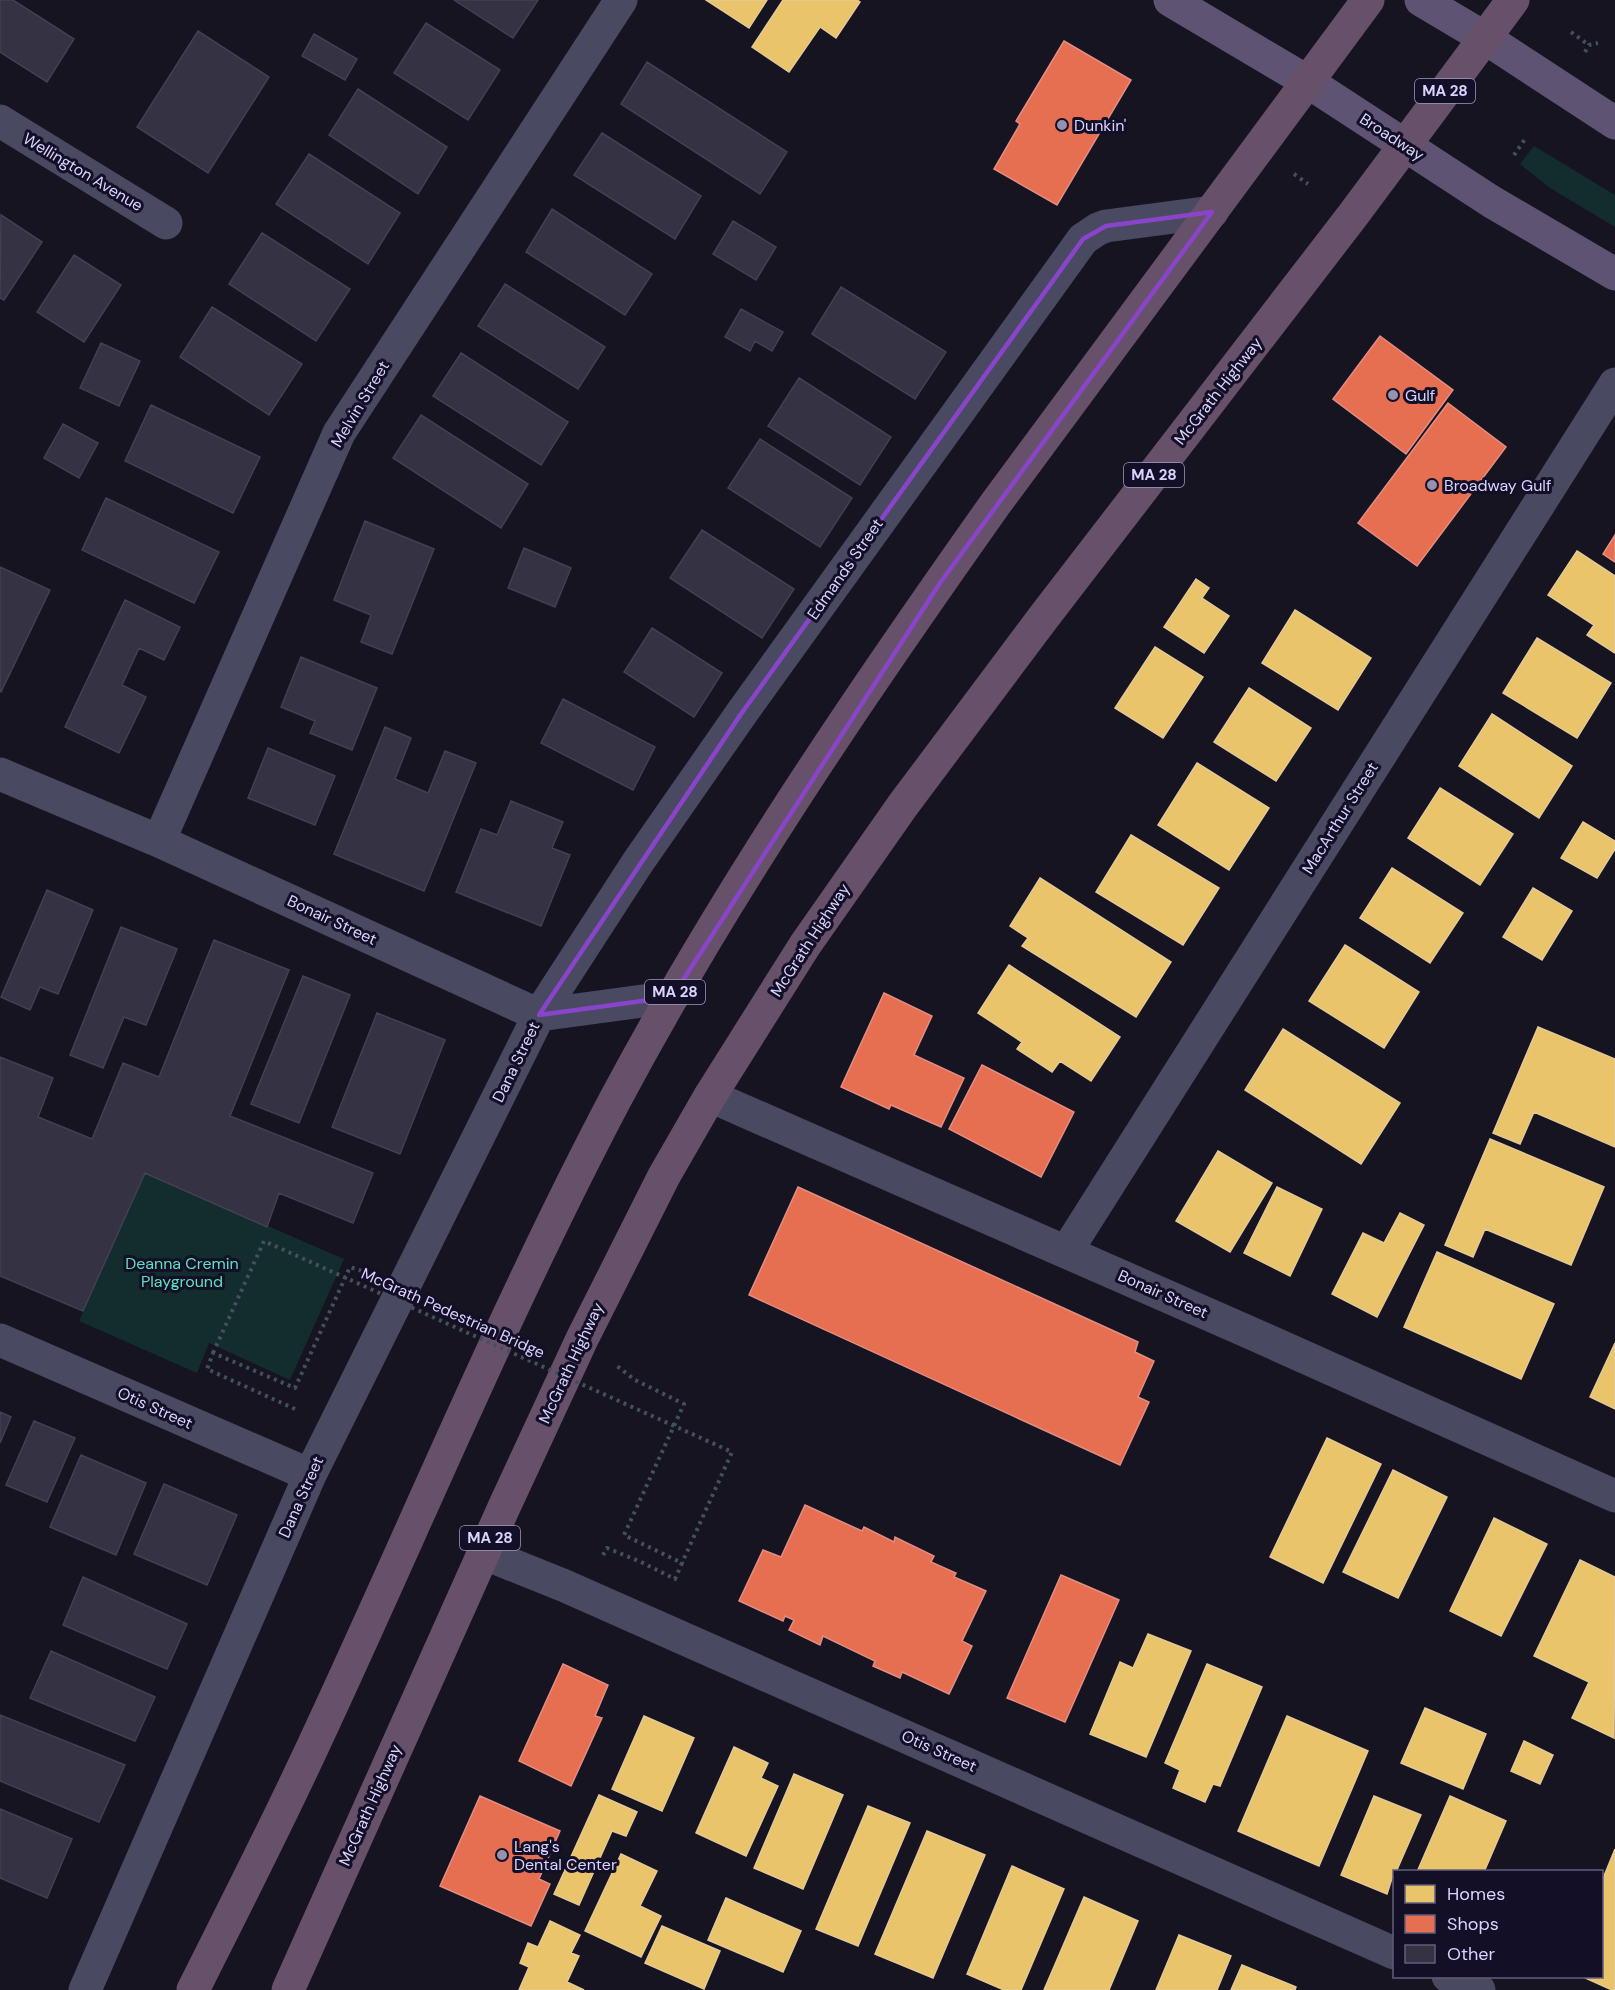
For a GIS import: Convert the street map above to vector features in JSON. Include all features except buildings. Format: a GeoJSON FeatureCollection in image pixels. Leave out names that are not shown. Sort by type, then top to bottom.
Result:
{"type":"FeatureCollection","features":[{"type":"Feature","properties":{"kind":"highway","name":"MA 28"},"geometry":{"type":"LineString","coordinates":[[193,1990],[306,1762],[534,1261],[616,1099],[672,998],[754,861],[895,648],[996,503],[1368,0]]}},
{"type":"Feature","properties":{"kind":"highway","name":"McGrath Highway"},"geometry":{"type":"LineString","coordinates":[[288,1990],[483,1553],[582,1339],[664,1176],[710,1096],[806,945],[903,805],[1513,0]]}},
{"type":"Feature","properties":{"kind":"main road","name":"Broadway"},"geometry":{"type":"LineString","coordinates":[[1170,0],[1308,82],[1492,202],[1615,274]]}},
{"type":"Feature","properties":{"kind":"main road"},"geometry":{"type":"LineString","coordinates":[[1420,0],[1485,38],[1615,123]]}},
{"type":"Feature","properties":{"kind":"street","name":"Melvin Street"},"geometry":{"type":"LineString","coordinates":[[159,841],[339,434],[621,0]]}},
{"type":"Feature","properties":{"kind":"street","name":"Wellington Avenue"},"geometry":{"type":"LineString","coordinates":[[0,121],[166,223]]}},
{"type":"Feature","properties":{"kind":"street","name":"Edmands Street"},"geometry":{"type":"LineString","coordinates":[[539,1015],[638,862],[707,763],[1083,238],[1106,226],[1212,212]]}},
{"type":"Feature","properties":{"kind":"street","name":"MacArthur Street"},"geometry":{"type":"LineString","coordinates":[[1066,1252],[1615,384]]}},
{"type":"Feature","properties":{"kind":"street","name":"Bonair Street"},"geometry":{"type":"LineString","coordinates":[[0,774],[159,841],[539,1015]]}},
{"type":"Feature","properties":{"kind":"street"},"geometry":{"type":"LineString","coordinates":[[539,1015],[672,998]]}},
{"type":"Feature","properties":{"kind":"street","name":"Dana Street"},"geometry":{"type":"LineString","coordinates":[[85,1990],[310,1475],[539,1015]]}},
{"type":"Feature","properties":{"kind":"street","name":"Bonair Street"},"geometry":{"type":"LineString","coordinates":[[710,1096],[1615,1496]]}},
{"type":"Feature","properties":{"kind":"street","name":"Otis Street"},"geometry":{"type":"LineString","coordinates":[[0,1340],[310,1475]]}},
{"type":"Feature","properties":{"kind":"street","name":"Otis Street"},"geometry":{"type":"LineString","coordinates":[[483,1553],[575,1591],[1393,1952]]}},
{"type":"Feature","properties":{"kind":"street"},"geometry":{"type":"LineString","coordinates":[[1450,1978],[1479,1990]]}},
{"type":"Feature","properties":{"kind":"path"},"geometry":{"type":"LineString","coordinates":[[1571,32],[1589,45],[1598,43]]}},
{"type":"Feature","properties":{"kind":"path"},"geometry":{"type":"LineString","coordinates":[[1514,155],[1525,139]]}},
{"type":"Feature","properties":{"kind":"path"},"geometry":{"type":"LineString","coordinates":[[1294,174],[1308,184]]}},
{"type":"Feature","properties":{"kind":"path","name":"McGrath Pedestrian Bridge"},"geometry":{"type":"LineString","coordinates":[[213,1353],[264,1241],[732,1452],[682,1563]]}},
{"type":"Feature","properties":{"kind":"path"},"geometry":{"type":"LineString","coordinates":[[296,1409],[207,1369],[213,1353],[295,1388],[350,1267],[363,1272]]}},
{"type":"Feature","properties":{"kind":"path"},"geometry":{"type":"LineString","coordinates":[[603,1556],[607,1548],[675,1579],[682,1563],[624,1535],[684,1404],[643,1383]]}},
{"type":"Feature","properties":{"kind":"highlighted area"},"geometry":{"type":"Polygon","coordinates":[[[1212,212],[940,583],[672,997],[539,1015],[741,714],[1083,239],[1106,226],[1212,212]]]}},
{"type":"Feature","properties":{"kind":"green space"},"geometry":{"type":"Polygon","coordinates":[[[1534,146],[1615,195],[1615,227],[1550,188],[1520,164],[1534,146]]]}},
{"type":"Feature","properties":{"kind":"green space","name":"Deanna Cremin Playground"},"geometry":{"type":"Polygon","coordinates":[[[145,1173],[344,1259],[290,1380],[209,1343],[197,1373],[79,1321],[145,1173]]]}},
{"type":"Feature","properties":{"kind":"place","name":"Dunkin'"},"geometry":{"type":"Point","coordinates":[1062,125]}},
{"type":"Feature","properties":{"kind":"place","name":"Gulf"},"geometry":{"type":"Point","coordinates":[1393,395]}},
{"type":"Feature","properties":{"kind":"place","name":"Broadway Gulf"},"geometry":{"type":"Point","coordinates":[1432,485]}},
{"type":"Feature","properties":{"kind":"place","name":"Lang's Dental Center"},"geometry":{"type":"Point","coordinates":[502,1855]}}]}
